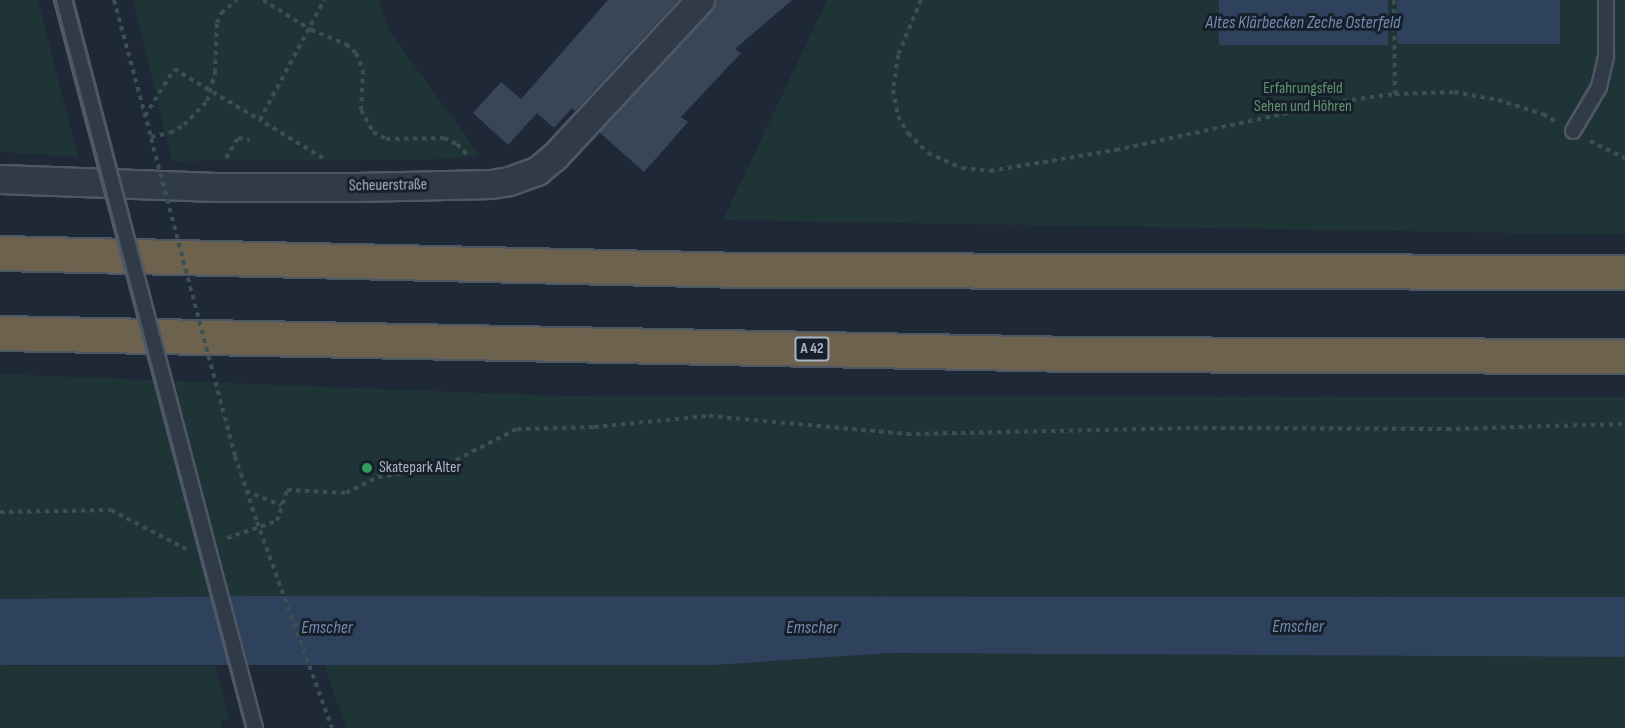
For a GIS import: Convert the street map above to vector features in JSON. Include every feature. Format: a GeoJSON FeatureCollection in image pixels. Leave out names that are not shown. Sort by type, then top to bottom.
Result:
{"type":"FeatureCollection","features":[{"type":"Feature","properties":{"kind":"highway"},"geometry":{"type":"LineString","coordinates":[[0,253],[746,270],[1625,272]]}},
{"type":"Feature","properties":{"kind":"highway","name":"A 42"},"geometry":{"type":"LineString","coordinates":[[0,333],[1049,354],[1625,356]]}},
{"type":"Feature","properties":{"kind":"street","name":"Scheuerstraße"},"geometry":{"type":"LineString","coordinates":[[0,179],[197,187],[356,187],[491,184],[524,177],[546,164],[700,0]]}},
{"type":"Feature","properties":{"kind":"lane"},"geometry":{"type":"LineString","coordinates":[[64,0],[255,728]]}},
{"type":"Feature","properties":{"kind":"lane"},"geometry":{"type":"LineString","coordinates":[[1573,131],[1599,87],[1606,56],[1606,0]]}},
{"type":"Feature","properties":{"kind":"path"},"geometry":{"type":"LineString","coordinates":[[114,0],[246,490],[332,728]]}},
{"type":"Feature","properties":{"kind":"path"},"geometry":{"type":"LineString","coordinates":[[151,137],[170,133],[184,125],[207,101],[215,73],[217,23],[221,12],[237,0]]}},
{"type":"Feature","properties":{"kind":"path"},"geometry":{"type":"LineString","coordinates":[[263,0],[311,30],[346,44],[356,53],[363,70],[361,110],[373,132],[386,139],[444,138],[458,144],[491,184]]}},
{"type":"Feature","properties":{"kind":"path"},"geometry":{"type":"LineString","coordinates":[[260,120],[301,48],[324,0]]}},
{"type":"Feature","properties":{"kind":"path"},"geometry":{"type":"LineString","coordinates":[[921,0],[898,56],[893,90],[898,116],[908,134],[928,153],[962,168],[990,171],[1116,150],[1343,101],[1395,94],[1454,92],[1498,100],[1543,114],[1625,158]]}},
{"type":"Feature","properties":{"kind":"path"},"geometry":{"type":"LineString","coordinates":[[1394,0],[1395,94]]}},
{"type":"Feature","properties":{"kind":"path"},"geometry":{"type":"LineString","coordinates":[[145,117],[174,69],[322,156],[356,187]]}},
{"type":"Feature","properties":{"kind":"path"},"geometry":{"type":"LineString","coordinates":[[231,147],[238,138],[250,140]]}},
{"type":"Feature","properties":{"kind":"path"},"geometry":{"type":"LineString","coordinates":[[220,540],[277,522],[287,490],[346,493],[378,477],[440,468],[517,429],[594,427],[709,416],[907,434],[1194,428],[1447,429],[1625,424]]}},
{"type":"Feature","properties":{"kind":"path"},"geometry":{"type":"LineString","coordinates":[[246,490],[281,505]]}},
{"type":"Feature","properties":{"kind":"path"},"geometry":{"type":"LineString","coordinates":[[0,512],[111,510],[189,550]]}},
{"type":"Feature","properties":{"kind":"green space"},"geometry":{"type":"Polygon","coordinates":[[[0,0],[38,0],[78,157],[0,152],[0,0]]]}},
{"type":"Feature","properties":{"kind":"green space"},"geometry":{"type":"Polygon","coordinates":[[[133,0],[378,0],[390,32],[480,156],[427,160],[172,161],[133,0]]]}},
{"type":"Feature","properties":{"kind":"green space","name":"Erfahrungsfeld Sehen und Höhren"},"geometry":{"type":"Polygon","coordinates":[[[827,0],[1625,0],[1625,235],[723,220],[827,0]]]}},
{"type":"Feature","properties":{"kind":"green space"},"geometry":{"type":"Polygon","coordinates":[[[0,374],[563,396],[1625,397],[1625,597],[251,596],[0,599],[0,374]]]}},
{"type":"Feature","properties":{"kind":"green space"},"geometry":{"type":"Polygon","coordinates":[[[890,653],[1625,657],[1625,728],[346,728],[324,665],[716,665],[890,653]]]}},
{"type":"Feature","properties":{"kind":"green space"},"geometry":{"type":"Polygon","coordinates":[[[0,665],[215,666],[229,718],[220,721],[222,728],[0,728],[0,665]]]}},
{"type":"Feature","properties":{"kind":"water","name":"Altes Klärbecken Zeche Osterfeld"},"geometry":{"type":"Polygon","coordinates":[[[1219,0],[1388,0],[1388,45],[1219,45],[1219,0]]]}},
{"type":"Feature","properties":{"kind":"water","name":"Altes Klärbecken Zeche Osterfeld"},"geometry":{"type":"Polygon","coordinates":[[[1397,0],[1560,0],[1560,44],[1397,44],[1397,0]]]}},
{"type":"Feature","properties":{"kind":"water","name":"Emscher"},"geometry":{"type":"Polygon","coordinates":[[[251,596],[1625,597],[1625,657],[890,653],[716,665],[0,665],[0,599],[251,596]]]}},
{"type":"Feature","properties":{"kind":"building"},"geometry":{"type":"Polygon","coordinates":[[[608,0],[678,0],[575,111],[572,108],[554,128],[537,113],[508,145],[473,113],[501,82],[521,99],[608,0]]]}},
{"type":"Feature","properties":{"kind":"building"},"geometry":{"type":"Polygon","coordinates":[[[715,0],[792,0],[735,49],[741,53],[681,117],[688,122],[644,172],[599,132],[712,11],[715,0]]]}},
{"type":"Feature","properties":{"kind":"tram line"},"geometry":{"type":"LineString","coordinates":[[54,0],[246,728]]}},
{"type":"Feature","properties":{"kind":"tram line"},"geometry":{"type":"LineString","coordinates":[[74,0],[263,728]]}},
{"type":"Feature","properties":{"kind":"place","name":"Skatepark Alter"},"geometry":{"type":"Point","coordinates":[367,468]}}]}
